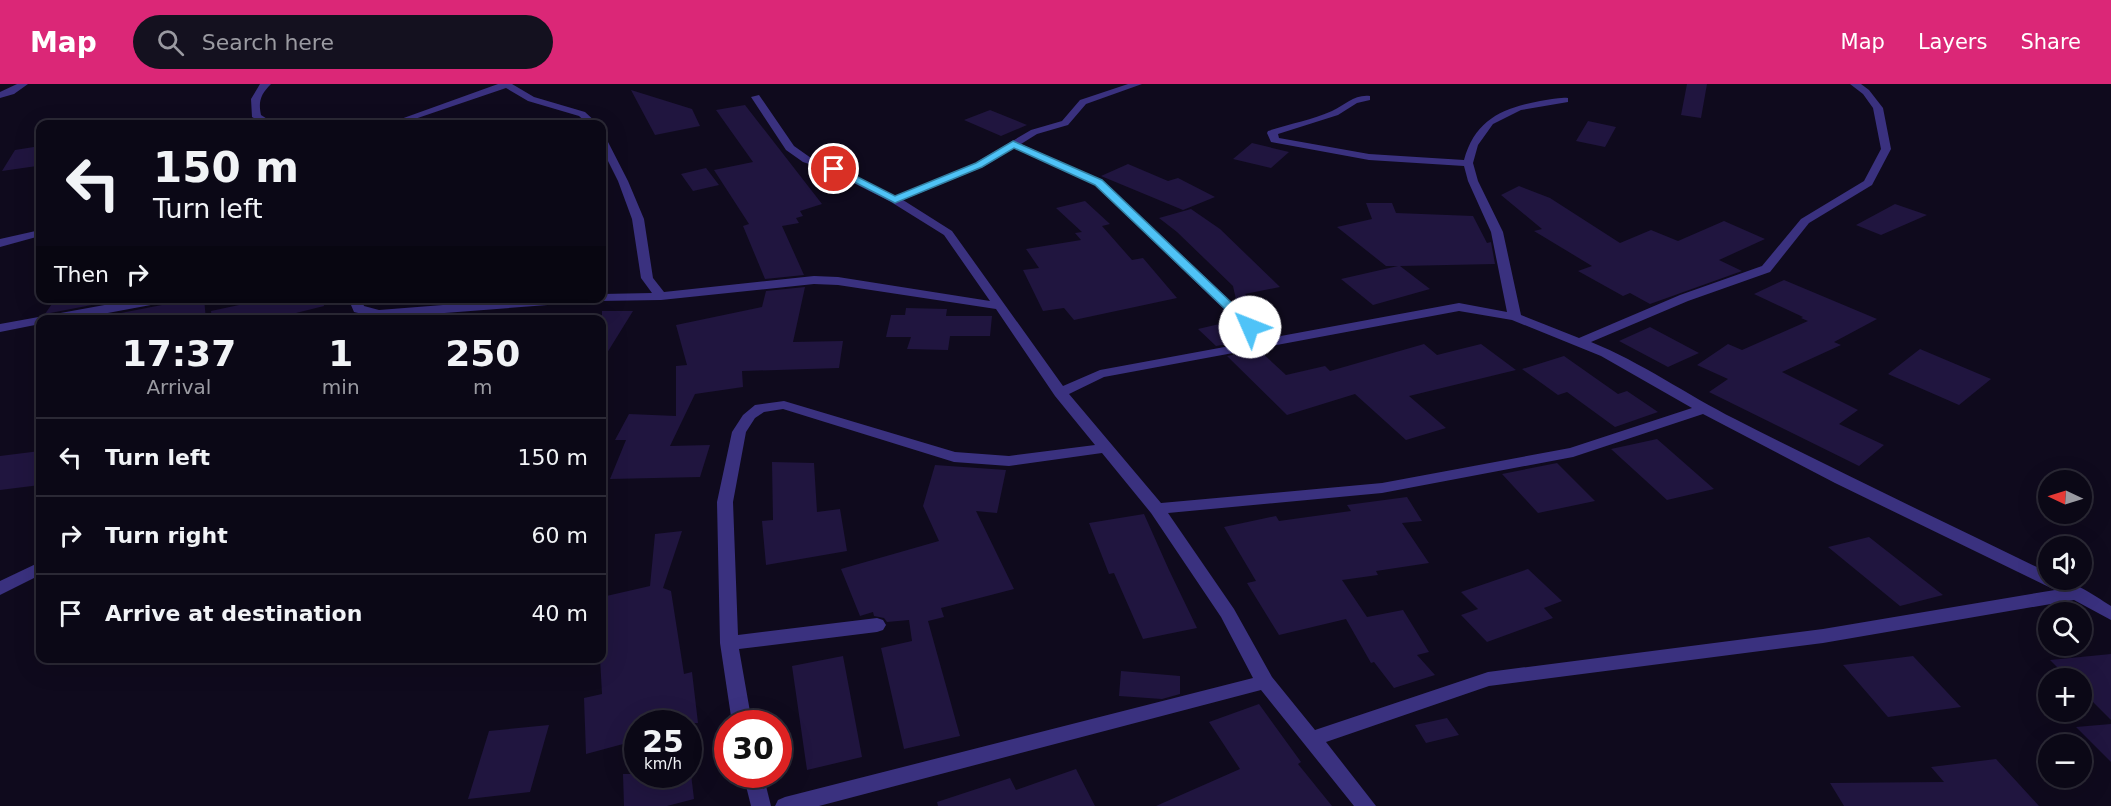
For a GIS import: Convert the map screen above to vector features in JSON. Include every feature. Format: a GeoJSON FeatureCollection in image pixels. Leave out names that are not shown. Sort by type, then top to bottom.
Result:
{"type":"FeatureCollection","features":[{"type":"Feature","properties":{"kind":"street"},"geometry":{"type":"LineString","coordinates":[[0,95],[11,92],[23,84]]}},
{"type":"Feature","properties":{"kind":"street"},"geometry":{"type":"LineString","coordinates":[[263,120],[257,117],[254,105],[257,92],[266,84]]}},
{"type":"Feature","properties":{"kind":"street"},"geometry":{"type":"LineString","coordinates":[[403,120],[506,84],[531,99],[582,114],[589,120]]}},
{"type":"Feature","properties":{"kind":"street"},"geometry":{"type":"LineString","coordinates":[[895,200],[979,165],[1034,132],[1065,123],[1083,102],[1137,84]]}},
{"type":"Feature","properties":{"kind":"street"},"geometry":{"type":"LineString","coordinates":[[1578,343],[1684,298],[1766,269],[1805,220],[1868,183],[1886,149],[1878,108],[1866,92],[1856,84]]}},
{"type":"Feature","properties":{"kind":"street"},"geometry":{"type":"LineString","coordinates":[[756,97],[790,148],[807,160],[834,169],[895,200],[948,233],[1060,393],[1157,509],[1228,614],[1265,682],[1366,806]]}},
{"type":"Feature","properties":{"kind":"street"},"geometry":{"type":"LineString","coordinates":[[1367,98],[1354,101],[1335,112],[1272,133],[1275,140],[1369,157],[1468,163]]}},
{"type":"Feature","properties":{"kind":"street"},"geometry":{"type":"LineString","coordinates":[[1515,317],[1497,231],[1473,182],[1468,163],[1473,145],[1490,122],[1518,108],[1565,100]]}},
{"type":"Feature","properties":{"kind":"street"},"geometry":{"type":"LineString","coordinates":[[1013,144],[1099,183],[1267,343]]}},
{"type":"Feature","properties":{"kind":"street"},"geometry":{"type":"LineString","coordinates":[[606,149],[623,181],[638,219],[648,278],[661,297]]}},
{"type":"Feature","properties":{"kind":"street"},"geometry":{"type":"LineString","coordinates":[[0,243],[36,234]]}},
{"type":"Feature","properties":{"kind":"street"},"geometry":{"type":"LineString","coordinates":[[606,298],[661,297],[814,280],[838,281],[1000,306]]}},
{"type":"Feature","properties":{"kind":"street"},"geometry":{"type":"LineString","coordinates":[[74,315],[140,303]]}},
{"type":"Feature","properties":{"kind":"street"},"geometry":{"type":"LineString","coordinates":[[356,303],[359,309],[379,314],[522,303]]}},
{"type":"Feature","properties":{"kind":"street"},"geometry":{"type":"LineString","coordinates":[[1060,393],[1100,374],[1459,307],[1515,317],[1606,353],[1704,409],[1840,479],[2076,593],[2111,614]]}},
{"type":"Feature","properties":{"kind":"street"},"geometry":{"type":"LineString","coordinates":[[0,328],[36,321]]}},
{"type":"Feature","properties":{"kind":"street"},"geometry":{"type":"LineString","coordinates":[[740,710],[729,643],[725,502],[739,432],[750,415],[760,408],[784,405],[954,457],[1010,461],[1106,448]]}},
{"type":"Feature","properties":{"kind":"street"},"geometry":{"type":"LineString","coordinates":[[1157,509],[1382,488],[1573,452],[1704,409]]}},
{"type":"Feature","properties":{"kind":"street"},"geometry":{"type":"LineString","coordinates":[[0,589],[36,570]]}},
{"type":"Feature","properties":{"kind":"street"},"geometry":{"type":"LineString","coordinates":[[1311,739],[1488,679],[1823,636],[2076,593]]}},
{"type":"Feature","properties":{"kind":"street"},"geometry":{"type":"LineString","coordinates":[[729,643],[877,625]]}},
{"type":"Feature","properties":{"kind":"street"},"geometry":{"type":"LineString","coordinates":[[785,806],[1265,682]]}},
{"type":"Feature","properties":{"kind":"street"},"geometry":{"type":"LineString","coordinates":[[756,788],[761,806]]}},
{"type":"Feature","properties":{"kind":"building"},"geometry":{"type":"Polygon","coordinates":[[[1687,84],[1707,84],[1701,118],[1681,115],[1687,84]]]}},
{"type":"Feature","properties":{"kind":"building"},"geometry":{"type":"Polygon","coordinates":[[[631,90],[692,109],[700,126],[655,135],[631,90]]]}},
{"type":"Feature","properties":{"kind":"building"},"geometry":{"type":"Polygon","coordinates":[[[745,105],[822,204],[800,211],[803,216],[796,218],[799,223],[782,226],[804,275],[765,279],[743,226],[749,224],[714,170],[753,162],[716,110],[745,105]]]}},
{"type":"Feature","properties":{"kind":"building"},"geometry":{"type":"Polygon","coordinates":[[[990,110],[1027,125],[1001,136],[964,120],[990,110]]]}},
{"type":"Feature","properties":{"kind":"building"},"geometry":{"type":"Polygon","coordinates":[[[1588,121],[1616,127],[1605,147],[1576,141],[1588,121]]]}},
{"type":"Feature","properties":{"kind":"building"},"geometry":{"type":"Polygon","coordinates":[[[1252,143],[1289,152],[1271,168],[1233,159],[1252,143]]]}},
{"type":"Feature","properties":{"kind":"building"},"geometry":{"type":"Polygon","coordinates":[[[36,147],[36,166],[2,171],[15,150],[36,147]]]}},
{"type":"Feature","properties":{"kind":"building"},"geometry":{"type":"Polygon","coordinates":[[[1128,164],[1168,181],[1178,178],[1215,197],[1183,210],[1101,176],[1128,164]]]}},
{"type":"Feature","properties":{"kind":"building"},"geometry":{"type":"Polygon","coordinates":[[[706,168],[719,185],[693,191],[681,174],[706,168]]]}},
{"type":"Feature","properties":{"kind":"building"},"geometry":{"type":"Polygon","coordinates":[[[1519,186],[1550,198],[1620,243],[1651,230],[1678,241],[1724,221],[1765,239],[1719,260],[1742,271],[1650,304],[1630,293],[1623,296],[1578,271],[1592,266],[1534,231],[1542,229],[1501,195],[1519,186]]]}},
{"type":"Feature","properties":{"kind":"building"},"geometry":{"type":"Polygon","coordinates":[[[1085,201],[1110,224],[1102,226],[1132,260],[1143,258],[1177,298],[1074,320],[1064,308],[1043,311],[1023,270],[1039,268],[1026,249],[1081,240],[1075,233],[1082,232],[1056,208],[1085,201]]]}},
{"type":"Feature","properties":{"kind":"building"},"geometry":{"type":"Polygon","coordinates":[[[1366,203],[1392,203],[1396,213],[1473,216],[1487,243],[1491,242],[1495,264],[1400,266],[1430,289],[1373,305],[1341,279],[1398,266],[1386,266],[1337,227],[1372,219],[1366,203]]]}},
{"type":"Feature","properties":{"kind":"building"},"geometry":{"type":"Polygon","coordinates":[[[1895,204],[1927,215],[1881,235],[1856,225],[1895,204]]]}},
{"type":"Feature","properties":{"kind":"building"},"geometry":{"type":"Polygon","coordinates":[[[1191,209],[1220,229],[1280,287],[1245,294],[1274,322],[1260,325],[1237,304],[1233,286],[1177,232],[1159,218],[1191,209]]]}},
{"type":"Feature","properties":{"kind":"building"},"geometry":{"type":"Polygon","coordinates":[[[1784,280],[1877,319],[1834,342],[1841,345],[1782,372],[1858,410],[1839,424],[1884,445],[1859,466],[1709,392],[1728,379],[1697,365],[1728,344],[1742,350],[1808,321],[1754,294],[1784,280]]]}},
{"type":"Feature","properties":{"kind":"building"},"geometry":{"type":"Polygon","coordinates":[[[805,287],[793,342],[843,341],[839,368],[742,371],[743,387],[695,394],[670,446],[710,445],[700,477],[610,479],[626,440],[615,440],[629,414],[676,416],[676,366],[687,365],[676,325],[762,307],[766,291],[805,287]]]}},
{"type":"Feature","properties":{"kind":"building"},"geometry":{"type":"Polygon","coordinates":[[[53,303],[102,303],[45,314],[53,303]]]}},
{"type":"Feature","properties":{"kind":"building"},"geometry":{"type":"Polygon","coordinates":[[[204,303],[206,315],[111,315],[167,304],[204,303]]]}},
{"type":"Feature","properties":{"kind":"building"},"geometry":{"type":"Polygon","coordinates":[[[248,303],[324,303],[324,306],[288,315],[211,315],[211,311],[248,303]]]}},
{"type":"Feature","properties":{"kind":"building"},"geometry":{"type":"Polygon","coordinates":[[[906,308],[947,309],[946,316],[992,316],[990,336],[950,336],[948,350],[907,349],[911,337],[886,337],[891,315],[905,315],[906,308]]]}},
{"type":"Feature","properties":{"kind":"building"},"geometry":{"type":"Polygon","coordinates":[[[602,311],[633,311],[606,355],[606,315],[602,315],[602,311]]]}},
{"type":"Feature","properties":{"kind":"building"},"geometry":{"type":"Polygon","coordinates":[[[1228,322],[1248,340],[1216,346],[1198,329],[1228,322]]]}},
{"type":"Feature","properties":{"kind":"building"},"geometry":{"type":"Polygon","coordinates":[[[1650,327],[1699,353],[1668,367],[1619,341],[1650,327]]]}},
{"type":"Feature","properties":{"kind":"building"},"geometry":{"type":"Polygon","coordinates":[[[1424,344],[1437,355],[1481,344],[1516,370],[1409,396],[1446,428],[1406,440],[1355,394],[1287,415],[1227,356],[1259,350],[1286,375],[1325,366],[1330,371],[1424,344]]]}},
{"type":"Feature","properties":{"kind":"building"},"geometry":{"type":"Polygon","coordinates":[[[1920,349],[1991,379],[1959,405],[1888,374],[1920,349]]]}},
{"type":"Feature","properties":{"kind":"building"},"geometry":{"type":"Polygon","coordinates":[[[1564,356],[1618,394],[1627,391],[1658,412],[1615,427],[1567,392],[1558,395],[1522,369],[1564,356]]]}},
{"type":"Feature","properties":{"kind":"building"},"geometry":{"type":"Polygon","coordinates":[[[1657,439],[1714,489],[1667,500],[1611,449],[1657,439]]]}},
{"type":"Feature","properties":{"kind":"building"},"geometry":{"type":"Polygon","coordinates":[[[36,452],[36,486],[0,490],[0,456],[36,452]]]}},
{"type":"Feature","properties":{"kind":"building"},"geometry":{"type":"Polygon","coordinates":[[[772,462],[814,463],[817,512],[840,509],[847,551],[766,565],[762,521],[773,520],[772,462]]]}},
{"type":"Feature","properties":{"kind":"building"},"geometry":{"type":"Polygon","coordinates":[[[1557,463],[1595,501],[1538,513],[1502,474],[1557,463]]]}},
{"type":"Feature","properties":{"kind":"building"},"geometry":{"type":"Polygon","coordinates":[[[935,465],[1006,470],[997,513],[976,511],[1014,589],[941,608],[944,617],[928,621],[960,736],[904,749],[881,648],[912,641],[909,620],[887,622],[884,618],[874,616],[873,612],[860,616],[841,569],[939,541],[923,506],[935,465]]]}},
{"type":"Feature","properties":{"kind":"building"},"geometry":{"type":"Polygon","coordinates":[[[1407,497],[1422,521],[1402,523],[1429,563],[1376,571],[1378,575],[1342,580],[1367,617],[1403,610],[1429,652],[1417,655],[1435,675],[1394,688],[1374,662],[1371,663],[1346,619],[1279,635],[1247,583],[1256,581],[1224,527],[1276,516],[1279,521],[1351,511],[1347,505],[1407,497]]]}},
{"type":"Feature","properties":{"kind":"building"},"geometry":{"type":"Polygon","coordinates":[[[1144,514],[1197,628],[1143,639],[1114,573],[1109,574],[1089,523],[1144,514]]]}},
{"type":"Feature","properties":{"kind":"building"},"geometry":{"type":"Polygon","coordinates":[[[682,531],[663,588],[671,591],[684,674],[692,672],[696,710],[624,710],[624,744],[586,754],[584,698],[602,694],[600,663],[606,663],[606,596],[650,586],[655,534],[682,531]]]}},
{"type":"Feature","properties":{"kind":"building"},"geometry":{"type":"Polygon","coordinates":[[[1869,537],[1943,595],[1900,606],[1828,547],[1869,537]]]}},
{"type":"Feature","properties":{"kind":"building"},"geometry":{"type":"Polygon","coordinates":[[[1528,569],[1562,601],[1544,608],[1553,618],[1487,642],[1461,615],[1478,609],[1461,592],[1528,569]]]}},
{"type":"Feature","properties":{"kind":"building"},"geometry":{"type":"Polygon","coordinates":[[[2111,654],[2111,720],[2092,701],[2092,668],[2058,668],[2050,660],[2111,654]]]}},
{"type":"Feature","properties":{"kind":"building"},"geometry":{"type":"Polygon","coordinates":[[[843,656],[862,757],[807,770],[792,666],[843,656]]]}},
{"type":"Feature","properties":{"kind":"building"},"geometry":{"type":"Polygon","coordinates":[[[1913,656],[1961,707],[1888,717],[1843,665],[1913,656]]]}},
{"type":"Feature","properties":{"kind":"building"},"geometry":{"type":"Polygon","coordinates":[[[1121,671],[1180,676],[1180,694],[1162,699],[1119,696],[1121,671]]]}},
{"type":"Feature","properties":{"kind":"building"},"geometry":{"type":"Polygon","coordinates":[[[1259,704],[1301,762],[1298,764],[1332,806],[1156,806],[1240,769],[1209,722],[1259,704]]]}},
{"type":"Feature","properties":{"kind":"building"},"geometry":{"type":"Polygon","coordinates":[[[1447,718],[1459,735],[1426,743],[1415,725],[1447,718]]]}},
{"type":"Feature","properties":{"kind":"building"},"geometry":{"type":"Polygon","coordinates":[[[2111,724],[2111,762],[2092,743],[2092,734],[2083,734],[2076,727],[2111,724]]]}},
{"type":"Feature","properties":{"kind":"building"},"geometry":{"type":"Polygon","coordinates":[[[549,725],[530,792],[468,799],[489,731],[549,725]]]}},
{"type":"Feature","properties":{"kind":"building"},"geometry":{"type":"Polygon","coordinates":[[[1996,759],[2039,806],[1844,806],[1830,783],[1944,782],[1931,767],[1996,759]]]}},
{"type":"Feature","properties":{"kind":"building"},"geometry":{"type":"Polygon","coordinates":[[[1076,769],[1095,806],[938,806],[937,802],[1010,778],[1016,790],[1076,769]]]}},
{"type":"Feature","properties":{"kind":"building"},"geometry":{"type":"Polygon","coordinates":[[[623,774],[624,788],[693,788],[694,799],[667,806],[624,806],[623,774]]]}},
{"type":"Feature","properties":{"kind":"route"},"geometry":{"type":"LineString","coordinates":[[834,169],[895,200],[979,165],[1013,144],[1099,183],[1250,327]]}}]}
